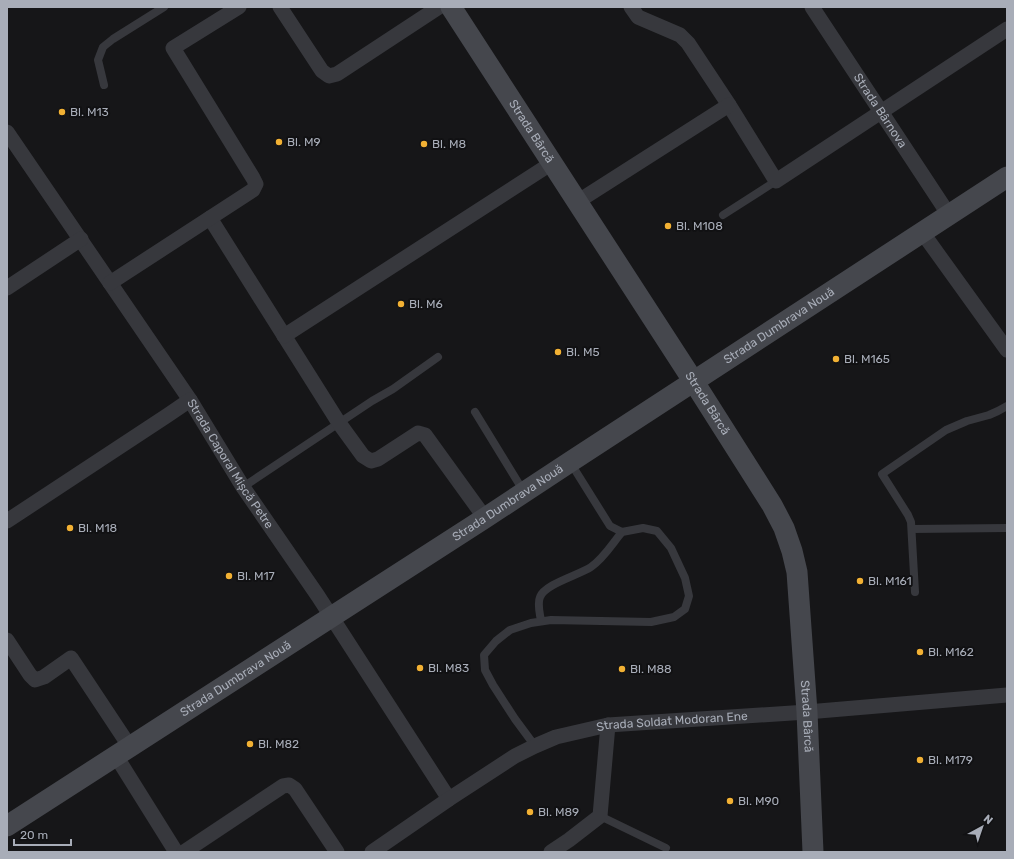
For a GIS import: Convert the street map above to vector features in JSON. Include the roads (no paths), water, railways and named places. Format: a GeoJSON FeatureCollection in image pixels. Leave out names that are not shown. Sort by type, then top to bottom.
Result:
{"type":"FeatureCollection","features":[{"type":"Feature","properties":{"kind":"street"},"geometry":{"type":"LineString","coordinates":[[110,283],[253,190],[256,184],[173,48],[239,7]]}},
{"type":"Feature","properties":{"kind":"street"},"geometry":{"type":"LineString","coordinates":[[280,7],[322,71],[329,76],[336,74],[439,7]]}},
{"type":"Feature","properties":{"kind":"street","name":"Strada Bârcă"},"geometry":{"type":"LineString","coordinates":[[451,7],[694,382],[772,505],[784,528],[792,550],[797,572],[807,712],[813,852]]}},
{"type":"Feature","properties":{"kind":"street"},"geometry":{"type":"LineString","coordinates":[[631,7],[638,17],[680,35],[688,43],[729,104],[776,181],[1007,29]]}},
{"type":"Feature","properties":{"kind":"street","name":"Strada Bârnova"},"geometry":{"type":"LineString","coordinates":[[812,7],[948,214]]}},
{"type":"Feature","properties":{"kind":"street"},"geometry":{"type":"LineString","coordinates":[[577,202],[729,104]]}},
{"type":"Feature","properties":{"kind":"street","name":"Strada Caporal Mișcă Petre"},"geometry":{"type":"LineString","coordinates":[[7,132],[190,400],[243,487],[331,616],[449,800]]}},
{"type":"Feature","properties":{"kind":"street"},"geometry":{"type":"LineString","coordinates":[[284,336],[552,163]]}},
{"type":"Feature","properties":{"kind":"street","name":"Strada Dumbrava Nouă"},"geometry":{"type":"LineString","coordinates":[[7,826],[524,493],[948,214],[1007,177]]}},
{"type":"Feature","properties":{"kind":"street"},"geometry":{"type":"LineString","coordinates":[[210,218],[339,423],[363,456],[371,461],[378,459],[418,433],[425,435],[485,518]]}},
{"type":"Feature","properties":{"kind":"street"},"geometry":{"type":"LineString","coordinates":[[922,232],[1007,350]]}},
{"type":"Feature","properties":{"kind":"street"},"geometry":{"type":"LineString","coordinates":[[7,288],[81,239]]}},
{"type":"Feature","properties":{"kind":"street"},"geometry":{"type":"LineString","coordinates":[[7,520],[190,400]]}},
{"type":"Feature","properties":{"kind":"street"},"geometry":{"type":"LineString","coordinates":[[7,640],[30,675],[35,680],[44,677],[71,658],[176,852]]}},
{"type":"Feature","properties":{"kind":"street","name":"Strada Soldat Modoran Ene"},"geometry":{"type":"LineString","coordinates":[[372,852],[515,756],[556,737],[608,725],[807,712],[1007,695]]}},
{"type":"Feature","properties":{"kind":"street"},"geometry":{"type":"LineString","coordinates":[[551,852],[600,816],[608,725]]}},
{"type":"Feature","properties":{"kind":"street"},"geometry":{"type":"LineString","coordinates":[[184,852],[283,786],[289,786],[295,789],[337,852]]}},
{"type":"Feature","properties":{"kind":"lane"},"geometry":{"type":"LineString","coordinates":[[104,85],[98,60],[103,48],[113,39],[164,7]]}},
{"type":"Feature","properties":{"kind":"lane"},"geometry":{"type":"LineString","coordinates":[[724,215],[776,181]]}},
{"type":"Feature","properties":{"kind":"lane"},"geometry":{"type":"LineString","coordinates":[[243,487],[372,401],[393,389],[438,357]]}},
{"type":"Feature","properties":{"kind":"lane"},"geometry":{"type":"LineString","coordinates":[[915,592],[911,522],[882,474],[946,430],[967,421],[989,415],[1007,406]]}},
{"type":"Feature","properties":{"kind":"lane"},"geometry":{"type":"LineString","coordinates":[[475,412],[524,493]]}},
{"type":"Feature","properties":{"kind":"lane"},"geometry":{"type":"LineString","coordinates":[[535,746],[515,719],[485,670],[484,656],[496,642],[510,630],[531,623],[559,620],[651,622],[674,617],[685,609],[689,596],[685,578],[671,548],[657,531],[643,528],[622,532],[610,526],[570,462]]}},
{"type":"Feature","properties":{"kind":"lane"},"geometry":{"type":"LineString","coordinates":[[912,529],[1007,528]]}},
{"type":"Feature","properties":{"kind":"lane"},"geometry":{"type":"LineString","coordinates":[[541,622],[539,604],[540,596],[546,589],[590,567],[603,557],[622,532]]}},
{"type":"Feature","properties":{"kind":"lane"},"geometry":{"type":"LineString","coordinates":[[600,816],[666,848]]}},
{"type":"Feature","properties":{"kind":"place","name":"Bl. M13"},"geometry":{"type":"Point","coordinates":[62,112]}},
{"type":"Feature","properties":{"kind":"place","name":"Bl. M9"},"geometry":{"type":"Point","coordinates":[279,142]}},
{"type":"Feature","properties":{"kind":"place","name":"Bl. M8"},"geometry":{"type":"Point","coordinates":[424,144]}},
{"type":"Feature","properties":{"kind":"place","name":"Bl. M108"},"geometry":{"type":"Point","coordinates":[668,226]}},
{"type":"Feature","properties":{"kind":"place","name":"Bl. M6"},"geometry":{"type":"Point","coordinates":[401,304]}},
{"type":"Feature","properties":{"kind":"place","name":"Bl. M5"},"geometry":{"type":"Point","coordinates":[558,352]}},
{"type":"Feature","properties":{"kind":"place","name":"Bl. M165"},"geometry":{"type":"Point","coordinates":[836,359]}},
{"type":"Feature","properties":{"kind":"place","name":"Bl. M18"},"geometry":{"type":"Point","coordinates":[70,528]}},
{"type":"Feature","properties":{"kind":"place","name":"Bl. M17"},"geometry":{"type":"Point","coordinates":[229,576]}},
{"type":"Feature","properties":{"kind":"place","name":"Bl. M161"},"geometry":{"type":"Point","coordinates":[860,581]}},
{"type":"Feature","properties":{"kind":"place","name":"Bl. M162"},"geometry":{"type":"Point","coordinates":[920,652]}},
{"type":"Feature","properties":{"kind":"place","name":"Bl. M83"},"geometry":{"type":"Point","coordinates":[420,668]}},
{"type":"Feature","properties":{"kind":"place","name":"Bl. M88"},"geometry":{"type":"Point","coordinates":[622,669]}},
{"type":"Feature","properties":{"kind":"place","name":"Bl. M82"},"geometry":{"type":"Point","coordinates":[250,744]}},
{"type":"Feature","properties":{"kind":"place","name":"Bl. M179"},"geometry":{"type":"Point","coordinates":[920,760]}},
{"type":"Feature","properties":{"kind":"place","name":"Bl. M90"},"geometry":{"type":"Point","coordinates":[730,801]}},
{"type":"Feature","properties":{"kind":"place","name":"Bl. M89"},"geometry":{"type":"Point","coordinates":[530,812]}}]}
